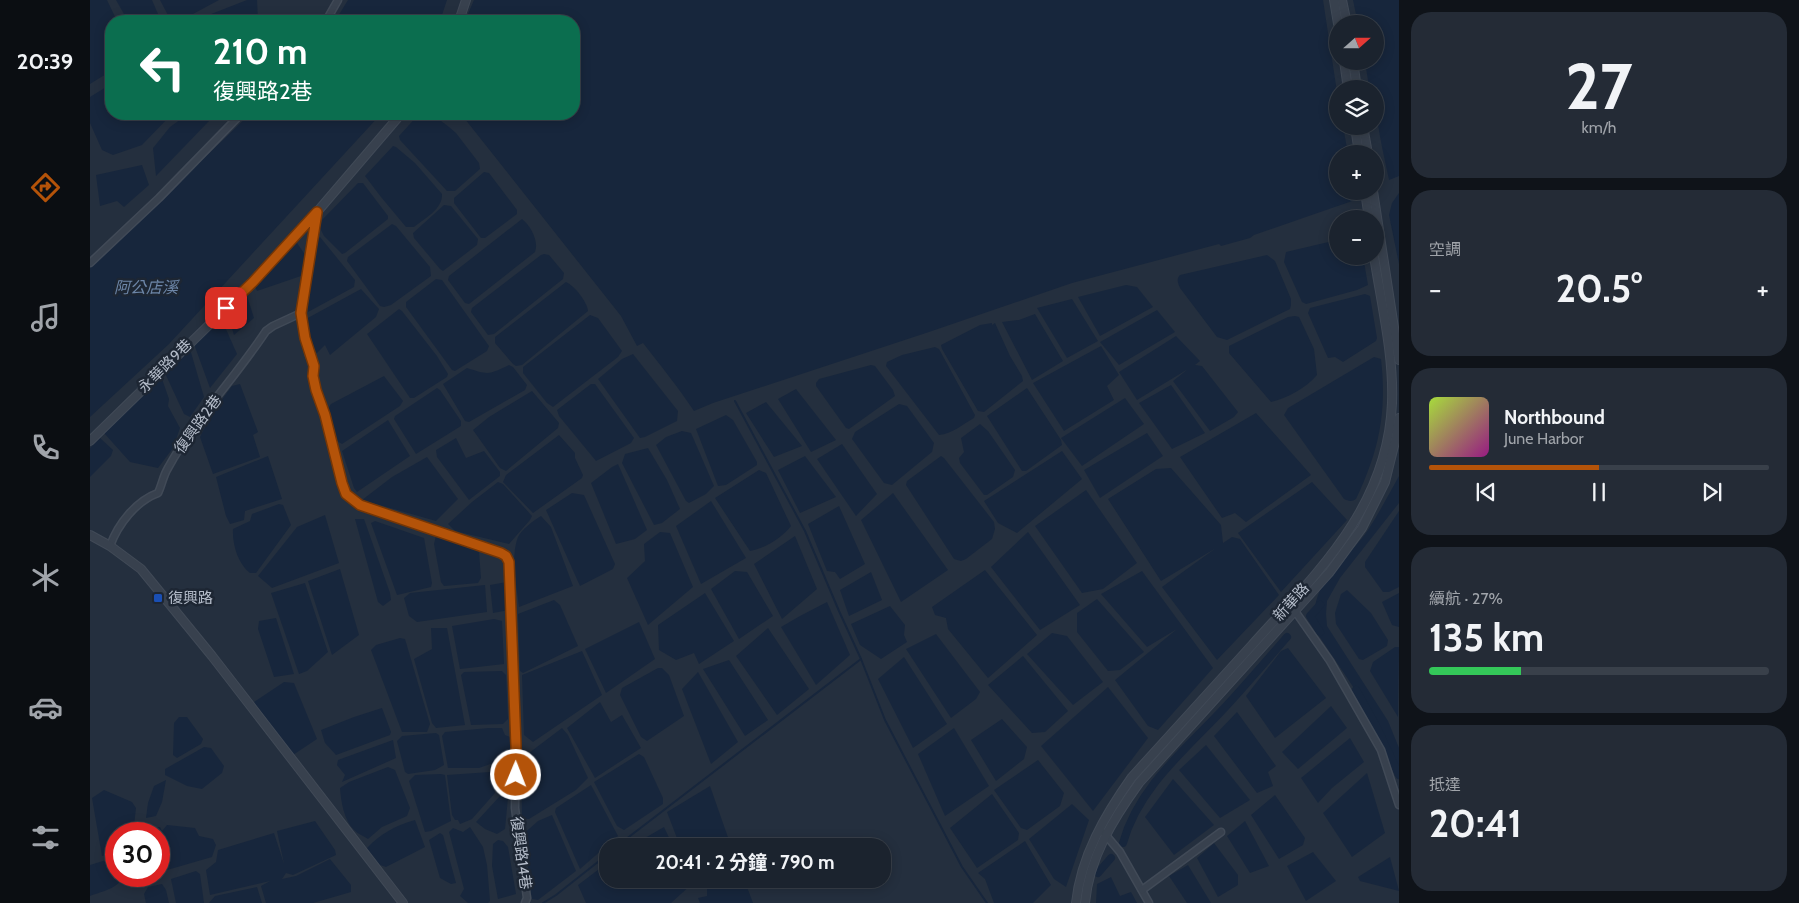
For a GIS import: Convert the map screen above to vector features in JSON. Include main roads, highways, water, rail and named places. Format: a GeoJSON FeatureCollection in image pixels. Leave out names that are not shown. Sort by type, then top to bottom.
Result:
{"type":"FeatureCollection","features":[{"type":"Feature","properties":{"kind":"water"},"geometry":{"type":"Polygon","coordinates":[[[90,0],[107,0],[114,15],[105,15],[105,75],[90,84],[90,0]]]}},
{"type":"Feature","properties":{"kind":"water"},"geometry":{"type":"Polygon","coordinates":[[[116,0],[152,0],[158,15],[125,15],[116,0]]]}},
{"type":"Feature","properties":{"kind":"water"},"geometry":{"type":"Polygon","coordinates":[[[160,0],[219,0],[191,15],[168,15],[160,0]]]}},
{"type":"Feature","properties":{"kind":"water"},"geometry":{"type":"Polygon","coordinates":[[[247,0],[257,0],[258,15],[209,15],[247,0]]]}},
{"type":"Feature","properties":{"kind":"water"},"geometry":{"type":"Polygon","coordinates":[[[348,0],[447,0],[442,15],[339,15],[348,0]]]}},
{"type":"Feature","properties":{"kind":"water"},"geometry":{"type":"Polygon","coordinates":[[[474,0],[1323,0],[1329,39],[1329,70],[1334,70],[1335,80],[1329,80],[1329,135],[1345,135],[1346,145],[1329,145],[1329,200],[1355,200],[1250,238],[1221,246],[1219,244],[1072,283],[694,411],[643,343],[637,346],[621,316],[466,120],[580,120],[580,15],[468,15],[474,0]]]}},
{"type":"Feature","properties":{"kind":"water"},"geometry":{"type":"Polygon","coordinates":[[[1353,0],[1399,0],[1399,176],[1389,180],[1384,156],[1384,145],[1382,145],[1380,135],[1384,135],[1384,80],[1368,80],[1366,70],[1384,70],[1384,15],[1356,15],[1353,0]]]}},
{"type":"Feature","properties":{"kind":"water"},"geometry":{"type":"Polygon","coordinates":[[[105,88],[105,120],[166,120],[142,145],[113,155],[102,150],[90,123],[90,97],[105,88]]]}},
{"type":"Feature","properties":{"kind":"water"},"geometry":{"type":"Polygon","coordinates":[[[180,120],[210,120],[156,176],[153,148],[170,127],[180,120]]]}},
{"type":"Feature","properties":{"kind":"water","name":"阿公店溪"},"geometry":{"type":"Polygon","coordinates":[[[244,120],[375,120],[169,344],[90,417],[90,264],[244,120]]]}},
{"type":"Feature","properties":{"kind":"water"},"geometry":{"type":"Polygon","coordinates":[[[414,120],[440,120],[456,133],[479,163],[480,169],[455,191],[447,191],[400,140],[399,136],[414,120]]]}},
{"type":"Feature","properties":{"kind":"water"},"geometry":{"type":"Polygon","coordinates":[[[393,146],[415,163],[442,194],[436,209],[414,227],[406,227],[365,176],[393,146]]]}},
{"type":"Feature","properties":{"kind":"water"},"geometry":{"type":"Polygon","coordinates":[[[142,165],[149,185],[124,207],[117,201],[100,206],[96,175],[142,165]]]}},
{"type":"Feature","properties":{"kind":"water"},"geometry":{"type":"Polygon","coordinates":[[[484,172],[489,173],[517,210],[517,214],[485,238],[481,238],[454,203],[454,198],[484,172]]]}},
{"type":"Feature","properties":{"kind":"water"},"geometry":{"type":"Polygon","coordinates":[[[358,183],[363,183],[388,216],[388,219],[342,254],[324,236],[320,228],[322,220],[358,183]]]}},
{"type":"Feature","properties":{"kind":"water"},"geometry":{"type":"Polygon","coordinates":[[[1399,193],[1399,264],[1389,215],[1392,203],[1399,193]]]}},
{"type":"Feature","properties":{"kind":"water"},"geometry":{"type":"Polygon","coordinates":[[[444,205],[451,206],[478,239],[477,245],[443,271],[414,238],[413,233],[444,205]]]}},
{"type":"Feature","properties":{"kind":"water"},"geometry":{"type":"Polygon","coordinates":[[[522,219],[533,234],[536,244],[535,252],[469,304],[465,303],[448,280],[449,276],[522,219]]]}},
{"type":"Feature","properties":{"kind":"water"},"geometry":{"type":"Polygon","coordinates":[[[392,224],[396,226],[430,267],[431,276],[391,305],[384,307],[380,306],[347,261],[348,257],[392,224]]]}},
{"type":"Feature","properties":{"kind":"water"},"geometry":{"type":"Polygon","coordinates":[[[320,237],[355,280],[354,287],[308,312],[308,290],[320,237]]]}},
{"type":"Feature","properties":{"kind":"water"},"geometry":{"type":"Polygon","coordinates":[[[1329,242],[1329,265],[1365,265],[1368,285],[1357,290],[1306,304],[1302,302],[1284,262],[1286,252],[1329,242]]]}},
{"type":"Feature","properties":{"kind":"water"},"geometry":{"type":"Polygon","coordinates":[[[297,243],[308,259],[301,276],[257,291],[253,282],[297,243]]]}},
{"type":"Feature","properties":{"kind":"water"},"geometry":{"type":"Polygon","coordinates":[[[544,254],[549,255],[564,273],[563,279],[494,334],[488,335],[471,312],[472,308],[544,254]]]}},
{"type":"Feature","properties":{"kind":"water"},"geometry":{"type":"Polygon","coordinates":[[[1267,255],[1275,261],[1291,299],[1290,309],[1227,340],[1217,337],[1180,288],[1178,278],[1180,275],[1267,255]]]}},
{"type":"Feature","properties":{"kind":"water"},"geometry":{"type":"Polygon","coordinates":[[[436,279],[442,280],[489,346],[487,351],[455,371],[452,370],[406,307],[406,302],[436,279]]]}},
{"type":"Feature","properties":{"kind":"water"},"geometry":{"type":"Polygon","coordinates":[[[566,282],[580,295],[588,311],[522,365],[516,366],[495,343],[495,337],[566,282]]]}},
{"type":"Feature","properties":{"kind":"water"},"geometry":{"type":"Polygon","coordinates":[[[1126,285],[1137,287],[1153,307],[1100,336],[1078,297],[1126,285]]]}},
{"type":"Feature","properties":{"kind":"water"},"geometry":{"type":"Polygon","coordinates":[[[361,289],[379,309],[376,317],[330,355],[325,345],[317,353],[311,347],[306,319],[361,289]]]}},
{"type":"Feature","properties":{"kind":"water"},"geometry":{"type":"Polygon","coordinates":[[[246,293],[254,318],[234,335],[227,312],[246,293]]]}},
{"type":"Feature","properties":{"kind":"water"},"geometry":{"type":"Polygon","coordinates":[[[1365,294],[1370,296],[1376,341],[1343,362],[1335,357],[1328,358],[1308,313],[1310,308],[1365,294]]]}},
{"type":"Feature","properties":{"kind":"water"},"geometry":{"type":"Polygon","coordinates":[[[1072,299],[1098,341],[1067,358],[1037,308],[1072,299]]]}},
{"type":"Feature","properties":{"kind":"water"},"geometry":{"type":"Polygon","coordinates":[[[399,309],[437,356],[448,374],[447,377],[414,398],[410,398],[367,334],[399,309]]]}},
{"type":"Feature","properties":{"kind":"water"},"geometry":{"type":"Polygon","coordinates":[[[1157,310],[1175,332],[1119,365],[1100,342],[1157,310]]]}},
{"type":"Feature","properties":{"kind":"water"},"geometry":{"type":"Polygon","coordinates":[[[1035,314],[1063,361],[1032,380],[1002,322],[1019,320],[1035,314]]]}},
{"type":"Feature","properties":{"kind":"water"},"geometry":{"type":"Polygon","coordinates":[[[590,315],[598,318],[622,351],[618,357],[553,407],[547,403],[523,373],[523,367],[590,315]]]}},
{"type":"Feature","properties":{"kind":"water"},"geometry":{"type":"Polygon","coordinates":[[[1288,317],[1299,317],[1314,349],[1317,375],[1296,392],[1271,402],[1229,353],[1229,346],[1288,317]]]}},
{"type":"Feature","properties":{"kind":"water"},"geometry":{"type":"Polygon","coordinates":[[[221,318],[237,354],[210,388],[194,344],[221,318]]]}},
{"type":"Feature","properties":{"kind":"water"},"geometry":{"type":"Polygon","coordinates":[[[992,323],[992,325],[995,323],[1023,381],[984,412],[978,411],[941,345],[980,325],[992,323]]]}},
{"type":"Feature","properties":{"kind":"water"},"geometry":{"type":"Polygon","coordinates":[[[1176,336],[1200,361],[1195,365],[1202,366],[1238,412],[1234,417],[1210,431],[1173,381],[1188,369],[1137,400],[1119,372],[1176,336]]]}},
{"type":"Feature","properties":{"kind":"water"},"geometry":{"type":"Polygon","coordinates":[[[1101,346],[1119,375],[1107,386],[1114,400],[1064,431],[1033,383],[1101,346]]]}},
{"type":"Feature","properties":{"kind":"water"},"geometry":{"type":"Polygon","coordinates":[[[935,347],[939,349],[975,415],[974,418],[948,433],[939,435],[886,366],[887,362],[902,355],[935,347]]]}},
{"type":"Feature","properties":{"kind":"water"},"geometry":{"type":"Polygon","coordinates":[[[190,349],[204,397],[190,417],[184,414],[164,371],[190,349]]]}},
{"type":"Feature","properties":{"kind":"water"},"geometry":{"type":"Polygon","coordinates":[[[633,354],[678,411],[677,421],[640,438],[598,379],[622,359],[633,354]]]}},
{"type":"Feature","properties":{"kind":"water"},"geometry":{"type":"Polygon","coordinates":[[[1374,357],[1381,359],[1383,379],[1382,414],[1379,431],[1376,447],[1364,481],[1356,499],[1348,501],[1344,499],[1284,415],[1288,408],[1374,357]]]}},
{"type":"Feature","properties":{"kind":"water"},"geometry":{"type":"Polygon","coordinates":[[[509,365],[513,367],[527,385],[525,390],[469,422],[465,421],[443,384],[467,368],[488,373],[509,365]]]}},
{"type":"Feature","properties":{"kind":"water"},"geometry":{"type":"Polygon","coordinates":[[[871,365],[875,366],[893,390],[895,396],[849,429],[846,428],[816,386],[816,383],[819,379],[871,365]]]}},
{"type":"Feature","properties":{"kind":"water"},"geometry":{"type":"Polygon","coordinates":[[[384,376],[403,401],[400,406],[342,444],[334,439],[327,410],[331,404],[384,376]]]}},
{"type":"Feature","properties":{"kind":"water"},"geometry":{"type":"Polygon","coordinates":[[[162,379],[169,399],[168,406],[180,428],[173,448],[158,468],[130,462],[104,433],[151,386],[162,379]]]}},
{"type":"Feature","properties":{"kind":"water"},"geometry":{"type":"Polygon","coordinates":[[[240,384],[258,432],[253,435],[260,457],[213,474],[200,437],[212,413],[232,386],[240,384]]]}},
{"type":"Feature","properties":{"kind":"water"},"geometry":{"type":"Polygon","coordinates":[[[591,384],[595,384],[634,438],[631,443],[596,461],[559,416],[557,410],[591,384]]]}},
{"type":"Feature","properties":{"kind":"water"},"geometry":{"type":"Polygon","coordinates":[[[1171,385],[1205,433],[1172,449],[1139,403],[1171,385]]]}},
{"type":"Feature","properties":{"kind":"water"},"geometry":{"type":"Polygon","coordinates":[[[437,388],[461,421],[461,426],[416,454],[394,419],[395,416],[437,388]]]}},
{"type":"Feature","properties":{"kind":"water"},"geometry":{"type":"Polygon","coordinates":[[[1027,388],[1061,440],[1062,445],[1026,471],[1022,471],[987,416],[1027,388]]]}},
{"type":"Feature","properties":{"kind":"water"},"geometry":{"type":"Polygon","coordinates":[[[796,389],[836,440],[811,452],[778,399],[796,389]]]}},
{"type":"Feature","properties":{"kind":"water"},"geometry":{"type":"Polygon","coordinates":[[[532,391],[559,423],[558,428],[506,471],[500,468],[473,430],[489,417],[532,391]]]}},
{"type":"Feature","properties":{"kind":"water"},"geometry":{"type":"Polygon","coordinates":[[[1125,398],[1144,424],[1082,466],[1061,438],[1125,398]]]}},
{"type":"Feature","properties":{"kind":"water"},"geometry":{"type":"Polygon","coordinates":[[[766,402],[802,446],[774,457],[746,413],[766,402]]]}},
{"type":"Feature","properties":{"kind":"water"},"geometry":{"type":"Polygon","coordinates":[[[899,404],[907,406],[934,443],[932,452],[892,485],[884,483],[852,439],[855,432],[899,404]]]}},
{"type":"Feature","properties":{"kind":"water"},"geometry":{"type":"Polygon","coordinates":[[[1256,413],[1311,475],[1246,522],[1235,513],[1222,518],[1180,457],[1256,413]]]}},
{"type":"Feature","properties":{"kind":"water"},"geometry":{"type":"Polygon","coordinates":[[[726,415],[733,420],[757,465],[726,485],[718,486],[696,429],[726,415]]]}},
{"type":"Feature","properties":{"kind":"water"},"geometry":{"type":"Polygon","coordinates":[[[388,420],[410,456],[357,492],[342,451],[388,420]]]}},
{"type":"Feature","properties":{"kind":"water"},"geometry":{"type":"Polygon","coordinates":[[[980,424],[988,431],[1015,470],[1013,477],[987,495],[984,495],[960,463],[959,458],[964,452],[961,438],[980,424]]]}},
{"type":"Feature","properties":{"kind":"water"},"geometry":{"type":"Polygon","coordinates":[[[682,431],[691,433],[714,486],[706,494],[689,503],[686,501],[656,445],[666,437],[682,431]]]}},
{"type":"Feature","properties":{"kind":"water"},"geometry":{"type":"Polygon","coordinates":[[[1147,433],[1163,456],[1100,498],[1084,470],[1147,433]]]}},
{"type":"Feature","properties":{"kind":"water"},"geometry":{"type":"Polygon","coordinates":[[[559,435],[575,453],[575,458],[583,475],[582,478],[533,513],[503,482],[506,475],[559,435]]]}},
{"type":"Feature","properties":{"kind":"water"},"geometry":{"type":"Polygon","coordinates":[[[100,438],[113,450],[111,456],[90,477],[90,448],[100,438]]]}},
{"type":"Feature","properties":{"kind":"water"},"geometry":{"type":"Polygon","coordinates":[[[456,438],[466,458],[484,451],[500,472],[500,476],[469,500],[437,457],[436,450],[456,438]]]}},
{"type":"Feature","properties":{"kind":"water"},"geometry":{"type":"Polygon","coordinates":[[[842,444],[877,494],[856,516],[817,459],[842,444]]]}},
{"type":"Feature","properties":{"kind":"water"},"geometry":{"type":"Polygon","coordinates":[[[648,448],[667,480],[680,509],[662,523],[654,525],[622,463],[625,454],[648,448]]]}},
{"type":"Feature","properties":{"kind":"water"},"geometry":{"type":"Polygon","coordinates":[[[1062,451],[1082,479],[1017,533],[998,523],[984,501],[1062,451]]]}},
{"type":"Feature","properties":{"kind":"water"},"geometry":{"type":"Polygon","coordinates":[[[268,456],[282,499],[245,511],[244,520],[230,524],[226,516],[216,477],[268,456]]]}},
{"type":"Feature","properties":{"kind":"water"},"geometry":{"type":"Polygon","coordinates":[[[805,456],[836,497],[800,513],[778,470],[805,456]]]}},
{"type":"Feature","properties":{"kind":"water"},"geometry":{"type":"Polygon","coordinates":[[[941,456],[994,522],[995,529],[992,539],[961,561],[954,559],[906,485],[907,481],[941,456]]]}},
{"type":"Feature","properties":{"kind":"water"},"geometry":{"type":"Polygon","coordinates":[[[427,457],[458,499],[436,521],[362,500],[392,477],[427,457]]]}},
{"type":"Feature","properties":{"kind":"water"},"geometry":{"type":"Polygon","coordinates":[[[618,464],[647,530],[635,539],[616,544],[591,483],[618,464]]]}},
{"type":"Feature","properties":{"kind":"water"},"geometry":{"type":"Polygon","coordinates":[[[1171,468],[1221,525],[1223,543],[1232,537],[1240,539],[1279,595],[1217,660],[1162,587],[1216,548],[1161,581],[1108,499],[1156,469],[1171,468]]]}},
{"type":"Feature","properties":{"kind":"water"},"geometry":{"type":"Polygon","coordinates":[[[759,470],[766,473],[791,526],[773,542],[750,551],[715,498],[759,470]]]}},
{"type":"Feature","properties":{"kind":"water"},"geometry":{"type":"Polygon","coordinates":[[[1399,476],[1399,503],[1340,578],[1327,601],[1326,614],[1327,626],[1388,721],[1399,748],[1399,778],[1384,735],[1319,636],[1315,619],[1316,604],[1320,590],[1337,566],[1368,530],[1399,476]]]}},
{"type":"Feature","properties":{"kind":"water"},"geometry":{"type":"Polygon","coordinates":[[[498,482],[503,484],[532,516],[509,544],[455,531],[448,524],[472,502],[498,482]]]}},
{"type":"Feature","properties":{"kind":"water"},"geometry":{"type":"Polygon","coordinates":[[[1312,482],[1347,520],[1281,592],[1238,533],[1312,482]]]}},
{"type":"Feature","properties":{"kind":"water"},"geometry":{"type":"Polygon","coordinates":[[[1086,490],[1137,563],[1103,589],[1082,593],[1035,526],[1086,490]]]}},
{"type":"Feature","properties":{"kind":"water"},"geometry":{"type":"Polygon","coordinates":[[[572,493],[584,495],[615,564],[613,569],[580,586],[546,510],[572,493]]]}},
{"type":"Feature","properties":{"kind":"water"},"geometry":{"type":"Polygon","coordinates":[[[893,493],[948,570],[901,602],[861,520],[893,493]]]}},
{"type":"Feature","properties":{"kind":"water"},"geometry":{"type":"Polygon","coordinates":[[[711,501],[746,558],[701,584],[676,526],[711,501]]]}},
{"type":"Feature","properties":{"kind":"water"},"geometry":{"type":"Polygon","coordinates":[[[279,504],[283,505],[291,525],[256,573],[250,573],[242,564],[237,553],[233,529],[250,521],[252,514],[279,504]]]}},
{"type":"Feature","properties":{"kind":"water"},"geometry":{"type":"Polygon","coordinates":[[[839,506],[865,564],[840,579],[835,572],[827,571],[808,524],[839,506]]]}},
{"type":"Feature","properties":{"kind":"water"},"geometry":{"type":"Polygon","coordinates":[[[1399,511],[1399,587],[1389,592],[1383,592],[1365,567],[1365,562],[1399,511]]]}},
{"type":"Feature","properties":{"kind":"water"},"geometry":{"type":"Polygon","coordinates":[[[325,515],[339,563],[272,588],[258,576],[297,527],[325,515]]]}},
{"type":"Feature","properties":{"kind":"water"},"geometry":{"type":"Polygon","coordinates":[[[541,516],[551,527],[573,586],[519,607],[514,554],[516,545],[522,531],[541,516]]]}},
{"type":"Feature","properties":{"kind":"water"},"geometry":{"type":"Polygon","coordinates":[[[355,519],[364,519],[390,593],[391,600],[383,606],[378,602],[355,519]]]}},
{"type":"Feature","properties":{"kind":"water"},"geometry":{"type":"Polygon","coordinates":[[[375,521],[424,538],[432,583],[431,587],[397,595],[371,523],[375,521]]]}},
{"type":"Feature","properties":{"kind":"water"},"geometry":{"type":"Polygon","coordinates":[[[660,532],[670,533],[693,587],[648,625],[627,578],[645,561],[644,544],[660,532]]]}},
{"type":"Feature","properties":{"kind":"water"},"geometry":{"type":"Polygon","coordinates":[[[1028,532],[1080,605],[1040,630],[991,567],[1028,532]]]}},
{"type":"Feature","properties":{"kind":"water"},"geometry":{"type":"Polygon","coordinates":[[[436,536],[474,547],[479,552],[481,578],[478,583],[444,586],[441,582],[434,544],[436,536]]]}},
{"type":"Feature","properties":{"kind":"water"},"geometry":{"type":"Polygon","coordinates":[[[795,536],[817,589],[782,619],[754,564],[795,536]]]}},
{"type":"Feature","properties":{"kind":"water"},"geometry":{"type":"Polygon","coordinates":[[[340,569],[359,635],[332,655],[308,581],[340,569]]]}},
{"type":"Feature","properties":{"kind":"water"},"geometry":{"type":"Polygon","coordinates":[[[985,570],[1037,635],[988,678],[948,629],[946,618],[935,615],[932,607],[985,570]]]}},
{"type":"Feature","properties":{"kind":"water"},"geometry":{"type":"Polygon","coordinates":[[[735,571],[747,572],[773,616],[739,639],[711,589],[735,571]]]}},
{"type":"Feature","properties":{"kind":"water"},"geometry":{"type":"Polygon","coordinates":[[[1142,571],[1213,668],[1158,730],[1148,726],[1115,680],[1177,629],[1147,647],[1101,594],[1142,571]]]}},
{"type":"Feature","properties":{"kind":"water"},"geometry":{"type":"Polygon","coordinates":[[[871,572],[882,600],[849,616],[840,590],[871,572]]]}},
{"type":"Feature","properties":{"kind":"water"},"geometry":{"type":"Polygon","coordinates":[[[507,582],[509,610],[493,613],[490,585],[507,582]]]}},
{"type":"Feature","properties":{"kind":"water"},"geometry":{"type":"Polygon","coordinates":[[[305,583],[328,652],[307,671],[299,674],[271,593],[305,583]]]}},
{"type":"Feature","properties":{"kind":"water"},"geometry":{"type":"Polygon","coordinates":[[[485,585],[487,612],[417,622],[409,616],[404,598],[410,593],[485,585]]]}},
{"type":"Feature","properties":{"kind":"water"},"geometry":{"type":"Polygon","coordinates":[[[1347,590],[1371,613],[1388,640],[1387,646],[1363,660],[1359,659],[1336,624],[1335,613],[1341,594],[1347,590]]]}},
{"type":"Feature","properties":{"kind":"water"},"geometry":{"type":"Polygon","coordinates":[[[705,593],[734,641],[699,664],[694,653],[676,660],[659,650],[658,625],[705,593]]]}},
{"type":"Feature","properties":{"kind":"water"},"geometry":{"type":"Polygon","coordinates":[[[1399,593],[1399,627],[1392,625],[1382,602],[1399,593]]]}},
{"type":"Feature","properties":{"kind":"water"},"geometry":{"type":"Polygon","coordinates":[[[1097,599],[1144,652],[1120,670],[1108,671],[1077,632],[1077,613],[1097,599]]]}},
{"type":"Feature","properties":{"kind":"water"},"geometry":{"type":"Polygon","coordinates":[[[554,600],[560,605],[578,646],[523,673],[520,671],[518,614],[554,600]]]}},
{"type":"Feature","properties":{"kind":"water"},"geometry":{"type":"Polygon","coordinates":[[[827,602],[850,655],[816,685],[781,627],[827,602]]]}},
{"type":"Feature","properties":{"kind":"water"},"geometry":{"type":"Polygon","coordinates":[[[890,606],[905,625],[904,635],[907,642],[881,659],[860,645],[851,624],[890,606]]]}},
{"type":"Feature","properties":{"kind":"water"},"geometry":{"type":"Polygon","coordinates":[[[276,618],[294,674],[274,677],[258,629],[259,621],[276,618]]]}},
{"type":"Feature","properties":{"kind":"water"},"geometry":{"type":"Polygon","coordinates":[[[494,619],[502,621],[504,664],[460,669],[452,626],[494,619]]]}},
{"type":"Feature","properties":{"kind":"water"},"geometry":{"type":"Polygon","coordinates":[[[639,622],[655,659],[606,693],[585,649],[639,622]]]}},
{"type":"Feature","properties":{"kind":"water"},"geometry":{"type":"Polygon","coordinates":[[[431,628],[447,628],[465,725],[436,728],[432,723],[414,659],[432,649],[431,628]]]}},
{"type":"Feature","properties":{"kind":"water"},"geometry":{"type":"Polygon","coordinates":[[[768,628],[809,689],[777,715],[736,656],[768,628]]]}},
{"type":"Feature","properties":{"kind":"water"},"geometry":{"type":"Polygon","coordinates":[[[1052,633],[1067,636],[1103,682],[1073,705],[1027,654],[1052,633]]]}},
{"type":"Feature","properties":{"kind":"water"},"geometry":{"type":"Polygon","coordinates":[[[936,634],[980,692],[976,699],[951,718],[906,649],[936,634]]]}},
{"type":"Feature","properties":{"kind":"water"},"geometry":{"type":"Polygon","coordinates":[[[400,638],[405,639],[430,724],[427,732],[402,732],[371,650],[376,645],[400,638]]]}},
{"type":"Feature","properties":{"kind":"water"},"geometry":{"type":"Polygon","coordinates":[[[1395,647],[1399,647],[1398,717],[1370,671],[1373,662],[1395,647]]]}},
{"type":"Feature","properties":{"kind":"water"},"geometry":{"type":"Polygon","coordinates":[[[1288,648],[1326,698],[1275,738],[1246,696],[1281,651],[1288,648]]]}},
{"type":"Feature","properties":{"kind":"water"},"geometry":{"type":"Polygon","coordinates":[[[582,651],[602,695],[533,742],[524,735],[522,675],[582,651]]]}},
{"type":"Feature","properties":{"kind":"water"},"geometry":{"type":"Polygon","coordinates":[[[1023,656],[1068,711],[1045,732],[1032,733],[988,685],[1023,656]]]}},
{"type":"Feature","properties":{"kind":"water"},"geometry":{"type":"Polygon","coordinates":[[[904,657],[947,724],[913,748],[878,679],[904,657]]]}},
{"type":"Feature","properties":{"kind":"water"},"geometry":{"type":"Polygon","coordinates":[[[729,660],[768,720],[745,736],[703,669],[729,660]]]}},
{"type":"Feature","properties":{"kind":"water"},"geometry":{"type":"Polygon","coordinates":[[[658,668],[662,668],[669,675],[684,716],[647,741],[641,737],[620,695],[622,688],[658,668]]]}},
{"type":"Feature","properties":{"kind":"water"},"geometry":{"type":"Polygon","coordinates":[[[502,671],[506,675],[508,719],[503,724],[471,725],[461,675],[464,672],[502,671]]]}},
{"type":"Feature","properties":{"kind":"water"},"geometry":{"type":"Polygon","coordinates":[[[698,672],[738,742],[711,764],[682,689],[698,672]]]}},
{"type":"Feature","properties":{"kind":"water"},"geometry":{"type":"Polygon","coordinates":[[[284,682],[294,683],[317,739],[293,755],[254,702],[284,682]]]}},
{"type":"Feature","properties":{"kind":"water"},"geometry":{"type":"Polygon","coordinates":[[[1108,687],[1148,738],[1093,811],[1041,746],[1108,687]]]}},
{"type":"Feature","properties":{"kind":"water"},"geometry":{"type":"Polygon","coordinates":[[[600,702],[611,722],[622,715],[641,748],[595,778],[567,728],[600,702]]]}},
{"type":"Feature","properties":{"kind":"water"},"geometry":{"type":"Polygon","coordinates":[[[1331,706],[1347,728],[1298,769],[1282,752],[1331,706]]]}},
{"type":"Feature","properties":{"kind":"water"},"geometry":{"type":"Polygon","coordinates":[[[382,708],[391,732],[390,735],[336,755],[325,743],[321,730],[382,708]]]}},
{"type":"Feature","properties":{"kind":"water"},"geometry":{"type":"Polygon","coordinates":[[[1237,712],[1276,766],[1268,772],[1273,786],[1257,793],[1214,736],[1237,712]]]}},
{"type":"Feature","properties":{"kind":"water"},"geometry":{"type":"Polygon","coordinates":[[[179,717],[187,717],[203,739],[201,744],[177,758],[173,755],[174,723],[179,717]]]}},
{"type":"Feature","properties":{"kind":"water"},"geometry":{"type":"Polygon","coordinates":[[[1002,719],[1027,747],[1024,759],[996,781],[971,740],[1002,719]]]}},
{"type":"Feature","properties":{"kind":"water"},"geometry":{"type":"Polygon","coordinates":[[[502,728],[505,735],[510,737],[510,757],[479,768],[448,768],[442,736],[445,732],[502,728]]]}},
{"type":"Feature","properties":{"kind":"water"},"geometry":{"type":"Polygon","coordinates":[[[562,728],[568,735],[588,778],[576,790],[529,819],[522,819],[521,759],[562,728]]]}},
{"type":"Feature","properties":{"kind":"water"},"geometry":{"type":"Polygon","coordinates":[[[954,728],[989,786],[945,816],[918,754],[954,728]]]}},
{"type":"Feature","properties":{"kind":"water"},"geometry":{"type":"Polygon","coordinates":[[[436,733],[439,735],[444,765],[435,770],[408,774],[405,772],[397,741],[402,736],[436,733]]]}},
{"type":"Feature","properties":{"kind":"water"},"geometry":{"type":"Polygon","coordinates":[[[1350,738],[1364,762],[1332,788],[1318,803],[1301,778],[1350,738]]]}},
{"type":"Feature","properties":{"kind":"water"},"geometry":{"type":"Polygon","coordinates":[[[393,740],[396,758],[342,782],[345,775],[337,765],[338,760],[393,740]]]}},
{"type":"Feature","properties":{"kind":"water"},"geometry":{"type":"Polygon","coordinates":[[[1206,745],[1250,800],[1220,818],[1179,770],[1206,745]]]}},
{"type":"Feature","properties":{"kind":"water"},"geometry":{"type":"Polygon","coordinates":[[[204,747],[211,748],[224,766],[222,773],[202,789],[187,786],[165,775],[165,769],[204,747]]]}},
{"type":"Feature","properties":{"kind":"water"},"geometry":{"type":"Polygon","coordinates":[[[639,754],[644,757],[663,798],[663,804],[624,830],[617,826],[594,782],[639,754]]]}},
{"type":"Feature","properties":{"kind":"water"},"geometry":{"type":"Polygon","coordinates":[[[1038,760],[1064,793],[1060,806],[1027,830],[1021,828],[994,790],[1038,760]]]}},
{"type":"Feature","properties":{"kind":"water"},"geometry":{"type":"Polygon","coordinates":[[[388,767],[395,770],[410,808],[407,816],[382,827],[368,839],[351,826],[345,816],[340,788],[349,782],[388,767]]]}},
{"type":"Feature","properties":{"kind":"water"},"geometry":{"type":"Polygon","coordinates":[[[490,772],[495,793],[472,819],[460,824],[452,815],[447,775],[490,772]]]}},
{"type":"Feature","properties":{"kind":"water"},"geometry":{"type":"Polygon","coordinates":[[[1367,773],[1385,833],[1352,857],[1323,813],[1367,773]]]}},
{"type":"Feature","properties":{"kind":"water"},"geometry":{"type":"Polygon","coordinates":[[[415,775],[445,775],[451,821],[425,832],[409,781],[415,775]]]}},
{"type":"Feature","properties":{"kind":"water"},"geometry":{"type":"Polygon","coordinates":[[[1173,779],[1214,825],[1174,855],[1145,817],[1173,779]]]}},
{"type":"Feature","properties":{"kind":"water"},"geometry":{"type":"Polygon","coordinates":[[[166,780],[162,802],[156,816],[146,818],[148,803],[154,786],[166,780]]]}},
{"type":"Feature","properties":{"kind":"water"},"geometry":{"type":"Polygon","coordinates":[[[591,785],[618,836],[616,838],[599,838],[599,852],[580,869],[555,812],[556,808],[591,785]]]}},
{"type":"Feature","properties":{"kind":"water"},"geometry":{"type":"Polygon","coordinates":[[[710,786],[728,838],[677,838],[667,812],[710,786]]]}},
{"type":"Feature","properties":{"kind":"water"},"geometry":{"type":"Polygon","coordinates":[[[104,790],[132,802],[136,808],[134,822],[105,822],[105,855],[102,856],[92,798],[104,790]]]}},
{"type":"Feature","properties":{"kind":"water"},"geometry":{"type":"Polygon","coordinates":[[[992,794],[1019,833],[1018,840],[977,868],[950,828],[992,794]]]}},
{"type":"Feature","properties":{"kind":"water"},"geometry":{"type":"Polygon","coordinates":[[[1275,795],[1305,838],[1303,845],[1279,859],[1251,815],[1275,795]]]}},
{"type":"Feature","properties":{"kind":"water"},"geometry":{"type":"Polygon","coordinates":[[[500,796],[508,797],[505,829],[497,834],[485,829],[476,822],[500,796]]]}},
{"type":"Feature","properties":{"kind":"water"},"geometry":{"type":"Polygon","coordinates":[[[1072,804],[1089,820],[1066,887],[1054,879],[1029,839],[1072,804]]]}},
{"type":"Feature","properties":{"kind":"water"},"geometry":{"type":"Polygon","coordinates":[[[552,815],[576,871],[538,900],[532,899],[521,836],[538,821],[552,815]]]}},
{"type":"Feature","properties":{"kind":"water"},"geometry":{"type":"Polygon","coordinates":[[[415,820],[425,847],[386,867],[380,865],[367,848],[389,831],[415,820]]]}},
{"type":"Feature","properties":{"kind":"water"},"geometry":{"type":"Polygon","coordinates":[[[315,821],[335,850],[336,855],[293,875],[286,873],[282,879],[296,876],[330,859],[351,885],[351,892],[313,903],[266,903],[261,886],[270,881],[210,895],[206,870],[216,862],[218,850],[274,833],[284,864],[277,831],[315,821]]]}},
{"type":"Feature","properties":{"kind":"water"},"geometry":{"type":"Polygon","coordinates":[[[1245,821],[1269,866],[1250,873],[1227,836],[1245,821]]]}},
{"type":"Feature","properties":{"kind":"water"},"geometry":{"type":"Polygon","coordinates":[[[170,825],[195,828],[199,836],[213,839],[216,845],[212,857],[170,869],[170,825]]]}},
{"type":"Feature","properties":{"kind":"water"},"geometry":{"type":"Polygon","coordinates":[[[470,827],[483,847],[487,865],[490,901],[488,903],[468,903],[460,896],[464,889],[449,832],[453,828],[463,832],[470,827]]]}},
{"type":"Feature","properties":{"kind":"water"},"geometry":{"type":"Polygon","coordinates":[[[664,827],[669,838],[645,838],[664,827]]]}},
{"type":"Feature","properties":{"kind":"water"},"geometry":{"type":"Polygon","coordinates":[[[440,833],[443,835],[456,883],[451,884],[440,878],[429,840],[440,833]]]}},
{"type":"Feature","properties":{"kind":"water"},"geometry":{"type":"Polygon","coordinates":[[[498,840],[503,841],[508,847],[516,894],[498,899],[492,866],[493,844],[498,840]]]}},
{"type":"Feature","properties":{"kind":"water"},"geometry":{"type":"Polygon","coordinates":[[[1025,841],[1051,885],[1033,903],[994,903],[985,879],[978,873],[1025,841]]]}},
{"type":"Feature","properties":{"kind":"water"},"geometry":{"type":"Polygon","coordinates":[[[1214,843],[1238,875],[1238,885],[1218,897],[1197,858],[1214,843]]]}},
{"type":"Feature","properties":{"kind":"water"},"geometry":{"type":"Polygon","coordinates":[[[1313,852],[1336,881],[1306,901],[1287,866],[1313,852]]]}},
{"type":"Feature","properties":{"kind":"water"},"geometry":{"type":"Polygon","coordinates":[[[1390,857],[1399,891],[1360,881],[1358,877],[1390,857]]]}},
{"type":"Feature","properties":{"kind":"water"},"geometry":{"type":"Polygon","coordinates":[[[105,860],[105,887],[114,887],[90,896],[90,865],[105,860]]]}},
{"type":"Feature","properties":{"kind":"water"},"geometry":{"type":"Polygon","coordinates":[[[1188,865],[1211,903],[1187,903],[1169,876],[1188,865]]]}},
{"type":"Feature","properties":{"kind":"water"},"geometry":{"type":"Polygon","coordinates":[[[599,869],[599,888],[688,888],[671,903],[586,903],[578,885],[599,869]]]}},
{"type":"Feature","properties":{"kind":"water"},"geometry":{"type":"Polygon","coordinates":[[[196,871],[200,874],[204,903],[176,903],[171,879],[196,871]]]}},
{"type":"Feature","properties":{"kind":"water"},"geometry":{"type":"Polygon","coordinates":[[[1111,877],[1120,896],[1131,892],[1137,903],[1096,903],[1097,884],[1111,877]]]}},
{"type":"Feature","properties":{"kind":"water"},"geometry":{"type":"Polygon","coordinates":[[[148,887],[164,887],[169,903],[146,903],[144,894],[148,887]]]}},
{"type":"Feature","properties":{"kind":"water"},"geometry":{"type":"Polygon","coordinates":[[[257,887],[262,903],[209,903],[215,896],[257,887]]]}},
{"type":"Feature","properties":{"kind":"water"},"geometry":{"type":"Polygon","coordinates":[[[707,888],[747,888],[753,903],[700,903],[698,898],[707,896],[707,888]]]}},
{"type":"Feature","properties":{"kind":"waterway"},"geometry":{"type":"LineString","coordinates":[[735,401],[805,531],[861,659],[885,720],[962,867],[987,903]]}},
{"type":"Feature","properties":{"kind":"waterway"},"geometry":{"type":"LineString","coordinates":[[1320,605],[1310,616],[1320,632]]}},
{"type":"Feature","properties":{"kind":"waterway"},"geometry":{"type":"LineString","coordinates":[[1123,843],[1141,803],[1167,767],[1229,703],[1287,637]]}},
{"type":"Feature","properties":{"kind":"waterway"},"geometry":{"type":"LineString","coordinates":[[627,838],[861,659]]}},
{"type":"Feature","properties":{"kind":"waterway"},"geometry":{"type":"LineString","coordinates":[[1356,690],[1376,726],[1399,775]]}},
{"type":"Feature","properties":{"kind":"waterway"},"geometry":{"type":"LineString","coordinates":[[1098,873],[1111,858]]}},
{"type":"Feature","properties":{"kind":"waterway"},"geometry":{"type":"LineString","coordinates":[[543,903],[599,861]]}},
{"type":"Feature","properties":{"kind":"place","name":"復興路"},"geometry":{"type":"Point","coordinates":[158,598]}}]}
